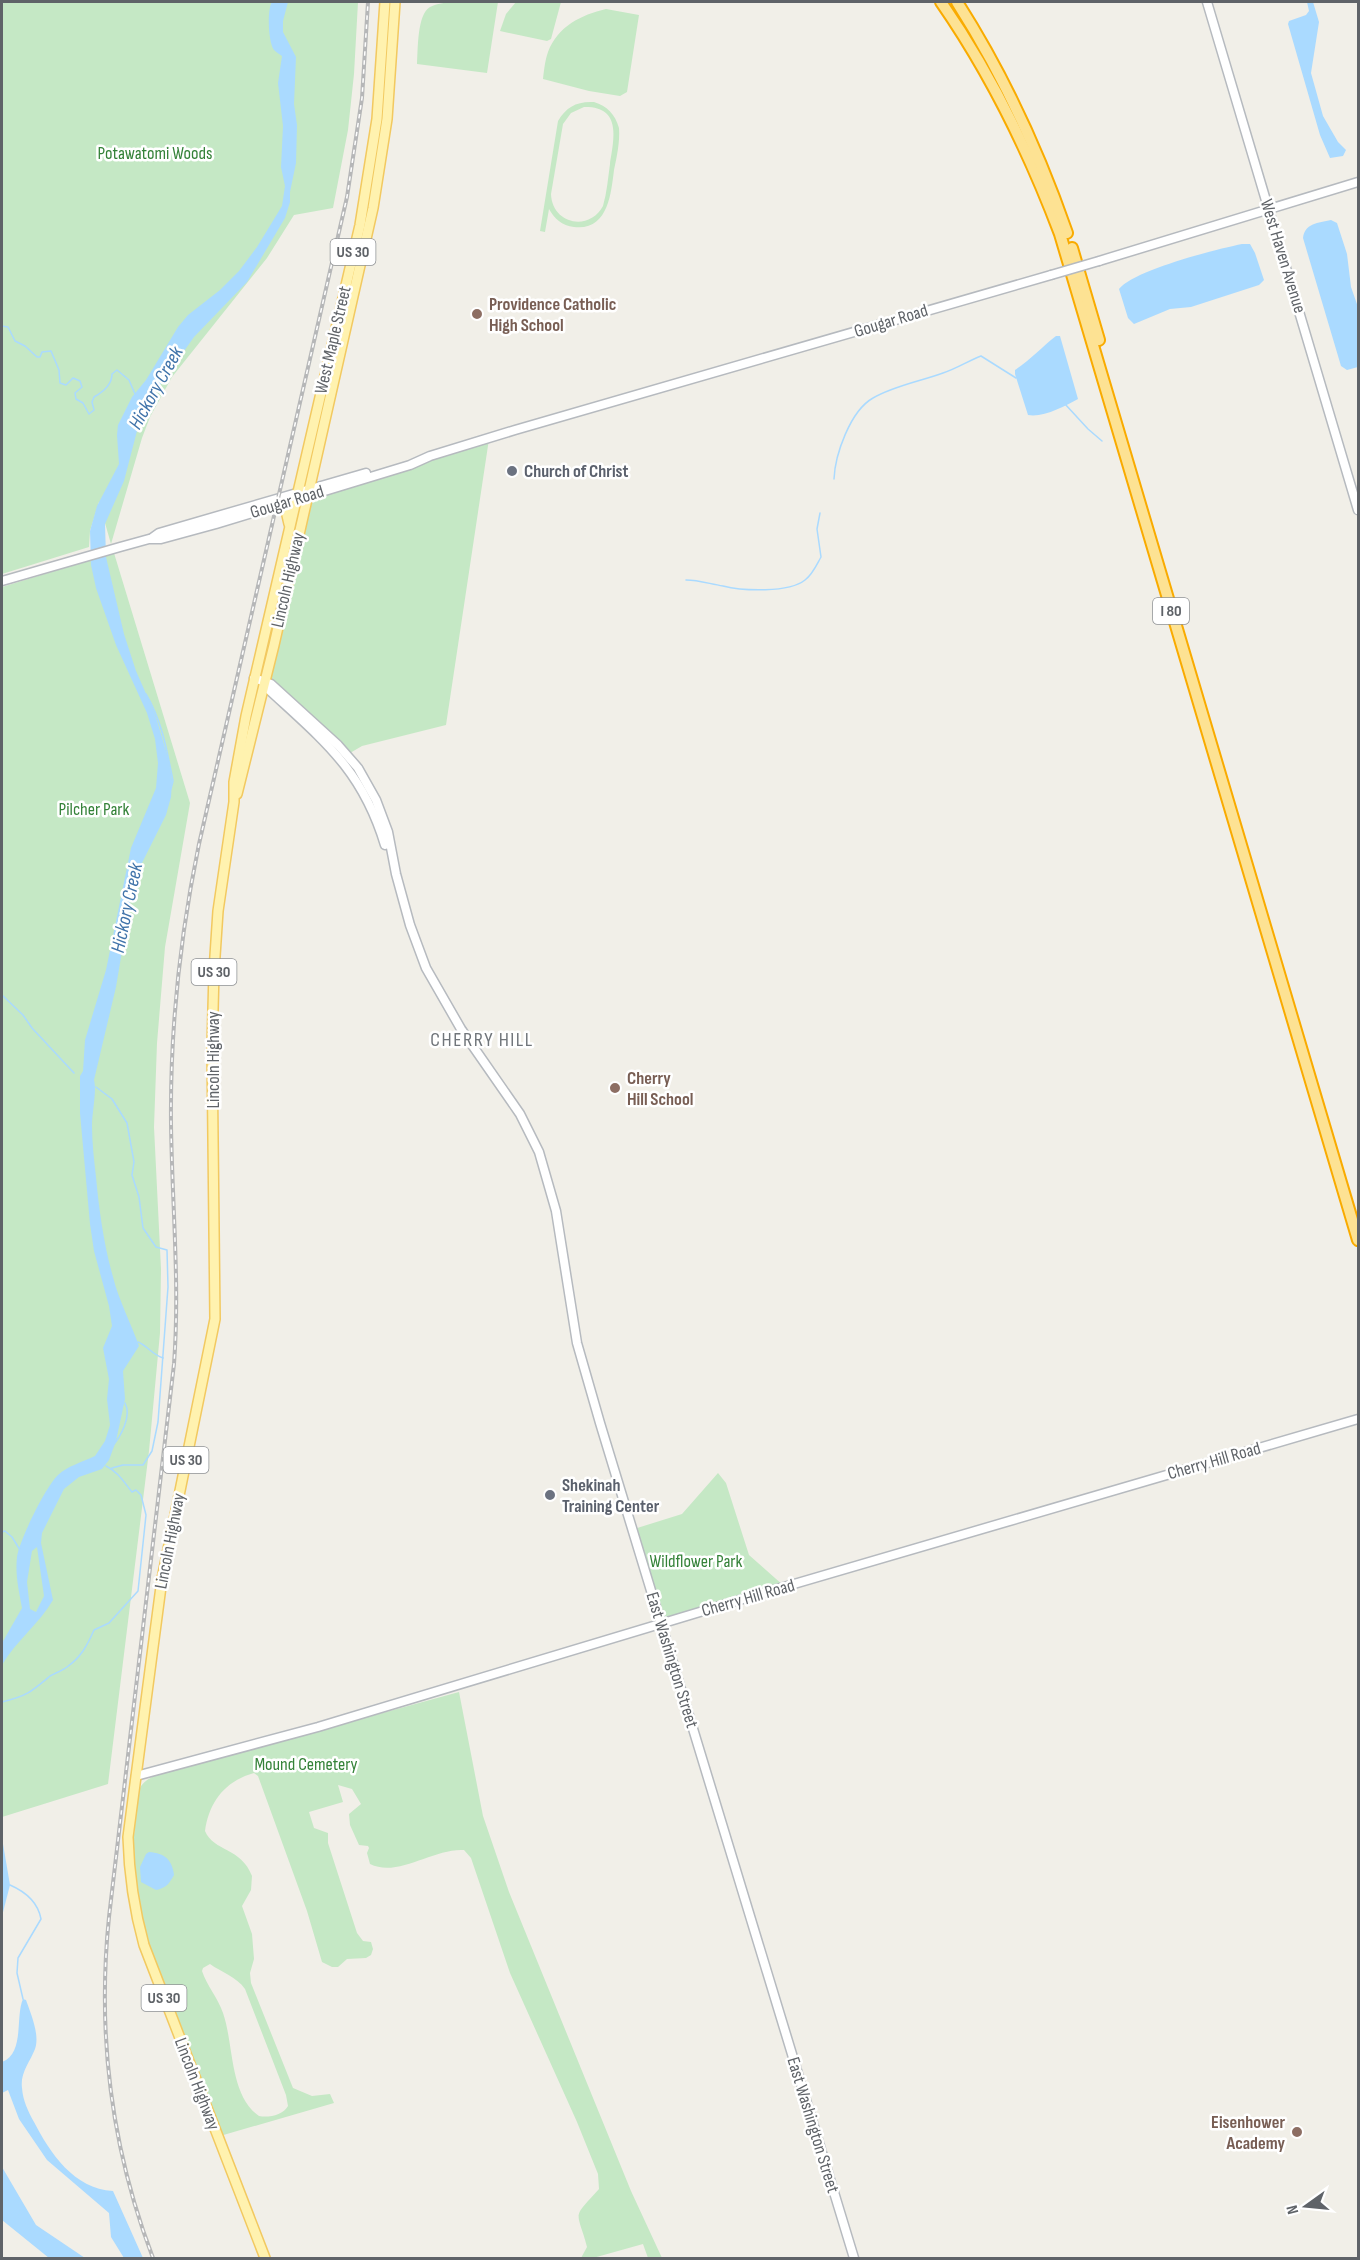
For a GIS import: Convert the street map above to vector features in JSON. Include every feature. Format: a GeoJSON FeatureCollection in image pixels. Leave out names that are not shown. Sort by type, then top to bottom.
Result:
{"type":"FeatureCollection","features":[{"type":"Feature","properties":{"kind":"highway","name":"I 80"},"geometry":{"type":"LineString","coordinates":[[940,2],[988,75],[1019,135],[1060,234],[1359,1240]]}},
{"type":"Feature","properties":{"kind":"highway","name":"I 80"},"geometry":{"type":"LineString","coordinates":[[957,2],[986,48],[1011,96],[1045,174],[1069,241],[1359,1214]]}},
{"type":"Feature","properties":{"kind":"main road","name":"West Maple Street"},"geometry":{"type":"LineString","coordinates":[[296,496],[366,190],[380,90],[385,2]]}},
{"type":"Feature","properties":{"kind":"main road","name":"West Maple Street"},"geometry":{"type":"LineString","coordinates":[[308,492],[373,208],[387,119],[395,2]]}},
{"type":"Feature","properties":{"kind":"main road","name":"Lincoln Highway"},"geometry":{"type":"LineString","coordinates":[[234,802],[241,783],[308,492]]}},
{"type":"Feature","properties":{"kind":"main road","name":"Lincoln Highway"},"geometry":{"type":"LineString","coordinates":[[264,2259],[144,1945],[135,1913],[129,1872],[128,1837],[162,1579],[215,1319],[212,1048],[218,911],[234,802],[238,757],[296,496]]}},
{"type":"Feature","properties":{"kind":"main road"},"geometry":{"type":"LineString","coordinates":[[277,504],[286,511],[289,528]]}},
{"type":"Feature","properties":{"kind":"street","name":"West Haven Avenue"},"geometry":{"type":"LineString","coordinates":[[1207,2],[1359,510]]}},
{"type":"Feature","properties":{"kind":"street","name":"Gougar Road"},"geometry":{"type":"LineString","coordinates":[[149,539],[159,533],[410,465],[422,459],[522,428],[1100,261],[1359,182]]}},
{"type":"Feature","properties":{"kind":"street","name":"Gougar Road"},"geometry":{"type":"LineString","coordinates":[[2,580],[149,539],[161,539],[198,529],[296,496]]}},
{"type":"Feature","properties":{"kind":"street","name":"East Washington Street"},"geometry":{"type":"LineString","coordinates":[[254,678],[264,682],[267,688],[351,771],[374,812],[396,874],[410,925],[432,979],[467,1038],[520,1114],[539,1152],[556,1211],[578,1343],[600,1423],[854,2259]]}},
{"type":"Feature","properties":{"kind":"street","name":"Cherry Hill Road"},"geometry":{"type":"LineString","coordinates":[[136,1776],[318,1727],[661,1623],[1359,1419]]}},
{"type":"Feature","properties":{"kind":"green space","name":"Potawatomi Woods"},"geometry":{"type":"Polygon","coordinates":[[[2,2],[358,2],[348,130],[333,208],[294,215],[267,258],[172,377],[150,417],[142,438],[111,544],[99,502],[90,531],[89,547],[2,574],[2,2]]]}},
{"type":"Feature","properties":{"kind":"green space"},"geometry":{"type":"Polygon","coordinates":[[[498,2],[487,73],[417,64],[420,24],[426,11],[437,4],[498,2]]]}},
{"type":"Feature","properties":{"kind":"green space"},"geometry":{"type":"Polygon","coordinates":[[[516,2],[561,2],[551,39],[547,41],[500,31],[506,14],[516,2]]]}},
{"type":"Feature","properties":{"kind":"green space"},"geometry":{"type":"Polygon","coordinates":[[[606,9],[639,15],[627,92],[620,96],[589,91],[543,79],[548,52],[558,35],[579,18],[606,9]]]}},
{"type":"Feature","properties":{"kind":"green space"},"geometry":{"type":"Polygon","coordinates":[[[594,102],[607,108],[619,128],[617,154],[606,209],[594,223],[585,227],[574,227],[559,221],[549,209],[545,232],[540,231],[558,121],[573,106],[594,102]],[[584,107],[571,113],[563,124],[551,194],[558,212],[564,218],[572,221],[581,222],[597,214],[606,196],[614,135],[613,126],[605,112],[596,108],[584,107]]]}},
{"type":"Feature","properties":{"kind":"green space"},"geometry":{"type":"Polygon","coordinates":[[[489,439],[446,725],[362,746],[350,753],[267,681],[309,498],[489,439]]]}},
{"type":"Feature","properties":{"kind":"green space","name":"Pilcher Park"},"geometry":{"type":"Polygon","coordinates":[[[114,553],[190,803],[165,947],[157,1043],[154,1127],[161,1269],[160,1333],[149,1451],[108,1784],[2,1817],[2,587],[114,553]]]}},
{"type":"Feature","properties":{"kind":"green space","name":"Wildflower Park"},"geometry":{"type":"Polygon","coordinates":[[[718,1473],[726,1483],[749,1555],[784,1586],[662,1621],[634,1529],[682,1514],[718,1473]]]}},
{"type":"Feature","properties":{"kind":"green space","name":"Mound Cemetery"},"geometry":{"type":"Polygon","coordinates":[[[459,1692],[483,1816],[509,1892],[631,2191],[662,2258],[648,2258],[643,2244],[593,2258],[581,2258],[587,2247],[579,2215],[599,2189],[598,2174],[510,1973],[471,1858],[464,1850],[440,1853],[392,1867],[370,1864],[368,1846],[359,1845],[350,1825],[349,1814],[361,1804],[352,1789],[338,1785],[343,1802],[309,1812],[314,1828],[328,1833],[328,1843],[357,1933],[363,1941],[371,1942],[373,1949],[371,1955],[366,1958],[347,1959],[338,1967],[322,1962],[307,1911],[258,1776],[254,1773],[235,1781],[220,1794],[210,1811],[205,1831],[209,1838],[241,1860],[252,1876],[251,1890],[242,1906],[252,1934],[254,1959],[250,1973],[251,1983],[293,2088],[312,2096],[330,2094],[334,2103],[220,2136],[143,1931],[135,1888],[133,1846],[138,1793],[145,1782],[157,1775],[459,1692]],[[210,1964],[202,1971],[223,2013],[237,2082],[242,2095],[249,2107],[259,2116],[279,2114],[288,2106],[286,2095],[245,1989],[233,1978],[210,1964]]]}},
{"type":"Feature","properties":{"kind":"water"},"geometry":{"type":"Polygon","coordinates":[[[272,2],[288,2],[283,21],[283,32],[296,57],[294,104],[297,125],[296,163],[285,218],[247,282],[194,337],[155,392],[137,431],[124,481],[105,524],[106,557],[124,634],[136,671],[155,714],[169,761],[172,781],[166,815],[141,865],[131,897],[116,987],[94,1080],[92,1138],[102,1227],[116,1286],[139,1346],[123,1371],[125,1399],[116,1441],[109,1460],[102,1469],[79,1477],[64,1489],[42,1533],[41,1543],[53,1600],[2,1665],[2,1643],[22,1608],[17,1557],[28,1527],[53,1481],[66,1469],[95,1456],[105,1441],[110,1425],[107,1399],[109,1379],[103,1348],[112,1326],[90,1224],[80,1113],[80,1076],[83,1071],[85,1040],[106,970],[131,848],[156,788],[158,763],[155,739],[147,713],[116,645],[96,588],[91,565],[90,531],[97,506],[119,464],[118,425],[132,397],[146,380],[178,327],[188,315],[220,290],[239,271],[282,206],[285,186],[281,167],[283,126],[278,83],[282,56],[274,50],[270,40],[272,2]],[[37,1547],[32,1551],[27,1582],[30,1609],[36,1612],[44,1596],[37,1547]]]}},
{"type":"Feature","properties":{"kind":"water"},"geometry":{"type":"Polygon","coordinates":[[[1307,2],[1313,2],[1319,22],[1311,73],[1323,116],[1338,142],[1346,150],[1343,156],[1330,158],[1320,135],[1288,24],[1289,21],[1306,15],[1309,11],[1307,2]]]}},
{"type":"Feature","properties":{"kind":"water"},"geometry":{"type":"Polygon","coordinates":[[[1331,220],[1337,223],[1347,254],[1351,287],[1358,307],[1358,367],[1347,370],[1341,366],[1303,238],[1309,227],[1331,220]]]}},
{"type":"Feature","properties":{"kind":"water"},"geometry":{"type":"Polygon","coordinates":[[[1242,244],[1250,244],[1255,253],[1264,280],[1259,285],[1191,307],[1170,309],[1134,324],[1128,318],[1119,289],[1128,282],[1177,261],[1242,244]]]}},
{"type":"Feature","properties":{"kind":"water"},"geometry":{"type":"Polygon","coordinates":[[[1056,336],[1060,336],[1078,399],[1047,413],[1028,415],[1015,370],[1056,336]]]}},
{"type":"Feature","properties":{"kind":"water"},"geometry":{"type":"Polygon","coordinates":[[[2,1838],[10,1885],[2,1916],[2,1838]]]}},
{"type":"Feature","properties":{"kind":"water"},"geometry":{"type":"Polygon","coordinates":[[[149,1852],[167,1858],[172,1865],[174,1875],[167,1885],[156,1890],[141,1882],[140,1867],[149,1852]]]}},
{"type":"Feature","properties":{"kind":"water"},"geometry":{"type":"Polygon","coordinates":[[[23,1999],[26,2000],[36,2037],[35,2049],[24,2072],[22,2083],[23,2097],[28,2110],[40,2134],[65,2167],[86,2184],[113,2191],[143,2258],[124,2258],[111,2237],[109,2213],[47,2160],[19,2119],[8,2090],[2,2093],[2,2062],[14,2051],[17,2043],[23,1999]]]}},
{"type":"Feature","properties":{"kind":"water"},"geometry":{"type":"Polygon","coordinates":[[[2,2167],[36,2225],[85,2258],[49,2258],[2,2220],[2,2167]]]}},
{"type":"Feature","properties":{"kind":"waterway"},"geometry":{"type":"LineString","coordinates":[[2,326],[8,327],[15,341],[25,346],[37,357],[40,357],[42,352],[51,351],[59,370],[60,383],[66,385],[73,378],[80,381],[82,387],[75,393],[76,399],[83,403],[89,414],[94,410],[92,402],[94,397],[106,388],[112,374],[117,370],[129,380],[135,394]]}},
{"type":"Feature","properties":{"kind":"waterway"},"geometry":{"type":"LineString","coordinates":[[834,479],[837,458],[845,434],[857,413],[873,398],[898,387],[948,371],[981,356],[1016,378]]}},
{"type":"Feature","properties":{"kind":"waterway"},"geometry":{"type":"LineString","coordinates":[[1065,404],[1102,441]]}},
{"type":"Feature","properties":{"kind":"waterway"},"geometry":{"type":"LineString","coordinates":[[686,580],[754,590],[777,589],[798,584],[810,575],[821,557],[817,529],[820,513]]}},
{"type":"Feature","properties":{"kind":"waterway","name":"Hickory Creek"},"geometry":{"type":"LineString","coordinates":[[146,694],[163,736],[173,781],[171,789]]}},
{"type":"Feature","properties":{"kind":"waterway"},"geometry":{"type":"LineString","coordinates":[[2,995],[23,1015],[32,1028],[74,1073]]}},
{"type":"Feature","properties":{"kind":"waterway"},"geometry":{"type":"LineString","coordinates":[[96,1087],[112,1099],[127,1123],[134,1162],[132,1175],[139,1197],[143,1228],[156,1247],[167,1250],[168,1287],[158,1422],[152,1451],[143,1465],[123,1465],[112,1468]]}},
{"type":"Feature","properties":{"kind":"waterway"},"geometry":{"type":"LineString","coordinates":[[138,1342],[163,1358]]}},
{"type":"Feature","properties":{"kind":"waterway","name":"Hickory Creek"},"geometry":{"type":"LineString","coordinates":[[112,1447],[122,1432],[126,1420],[125,1403]]}},
{"type":"Feature","properties":{"kind":"waterway"},"geometry":{"type":"LineString","coordinates":[[2,1702],[28,1693],[72,1663],[83,1651],[94,1630],[109,1623],[138,1591],[146,1515],[141,1495],[136,1490],[132,1492],[117,1474],[106,1466]]}},
{"type":"Feature","properties":{"kind":"waterway"},"geometry":{"type":"LineString","coordinates":[[2,1532],[5,1531],[12,1537],[20,1550]]}},
{"type":"Feature","properties":{"kind":"waterway"},"geometry":{"type":"LineString","coordinates":[[10,1885],[30,1898],[37,1907],[41,1919],[18,1958],[17,1973],[23,1999]]}},
{"type":"Feature","properties":{"kind":"railway"},"geometry":{"type":"LineString","coordinates":[[153,2258],[139,2217],[117,2133],[111,2090],[105,2004],[109,1917],[174,1364],[176,1274],[171,1089],[174,1018],[186,913],[199,844],[347,197],[362,98],[368,2]]}},
{"type":"Feature","properties":{"kind":"place","name":"Providence Catholic High School"},"geometry":{"type":"Point","coordinates":[477,314]}},
{"type":"Feature","properties":{"kind":"place","name":"Church of Christ"},"geometry":{"type":"Point","coordinates":[512,471]}},
{"type":"Feature","properties":{"kind":"place","name":"Cherry Hill School"},"geometry":{"type":"Point","coordinates":[615,1088]}},
{"type":"Feature","properties":{"kind":"place","name":"Shekinah Training Center"},"geometry":{"type":"Point","coordinates":[550,1495]}},
{"type":"Feature","properties":{"kind":"place","name":"Eisenhower Academy"},"geometry":{"type":"Point","coordinates":[1297,2132]}},
{"type":"Feature","properties":{"kind":"district","name":"CHERRY HILL"},"geometry":{"type":"Point","coordinates":[482,1040]}}]}
